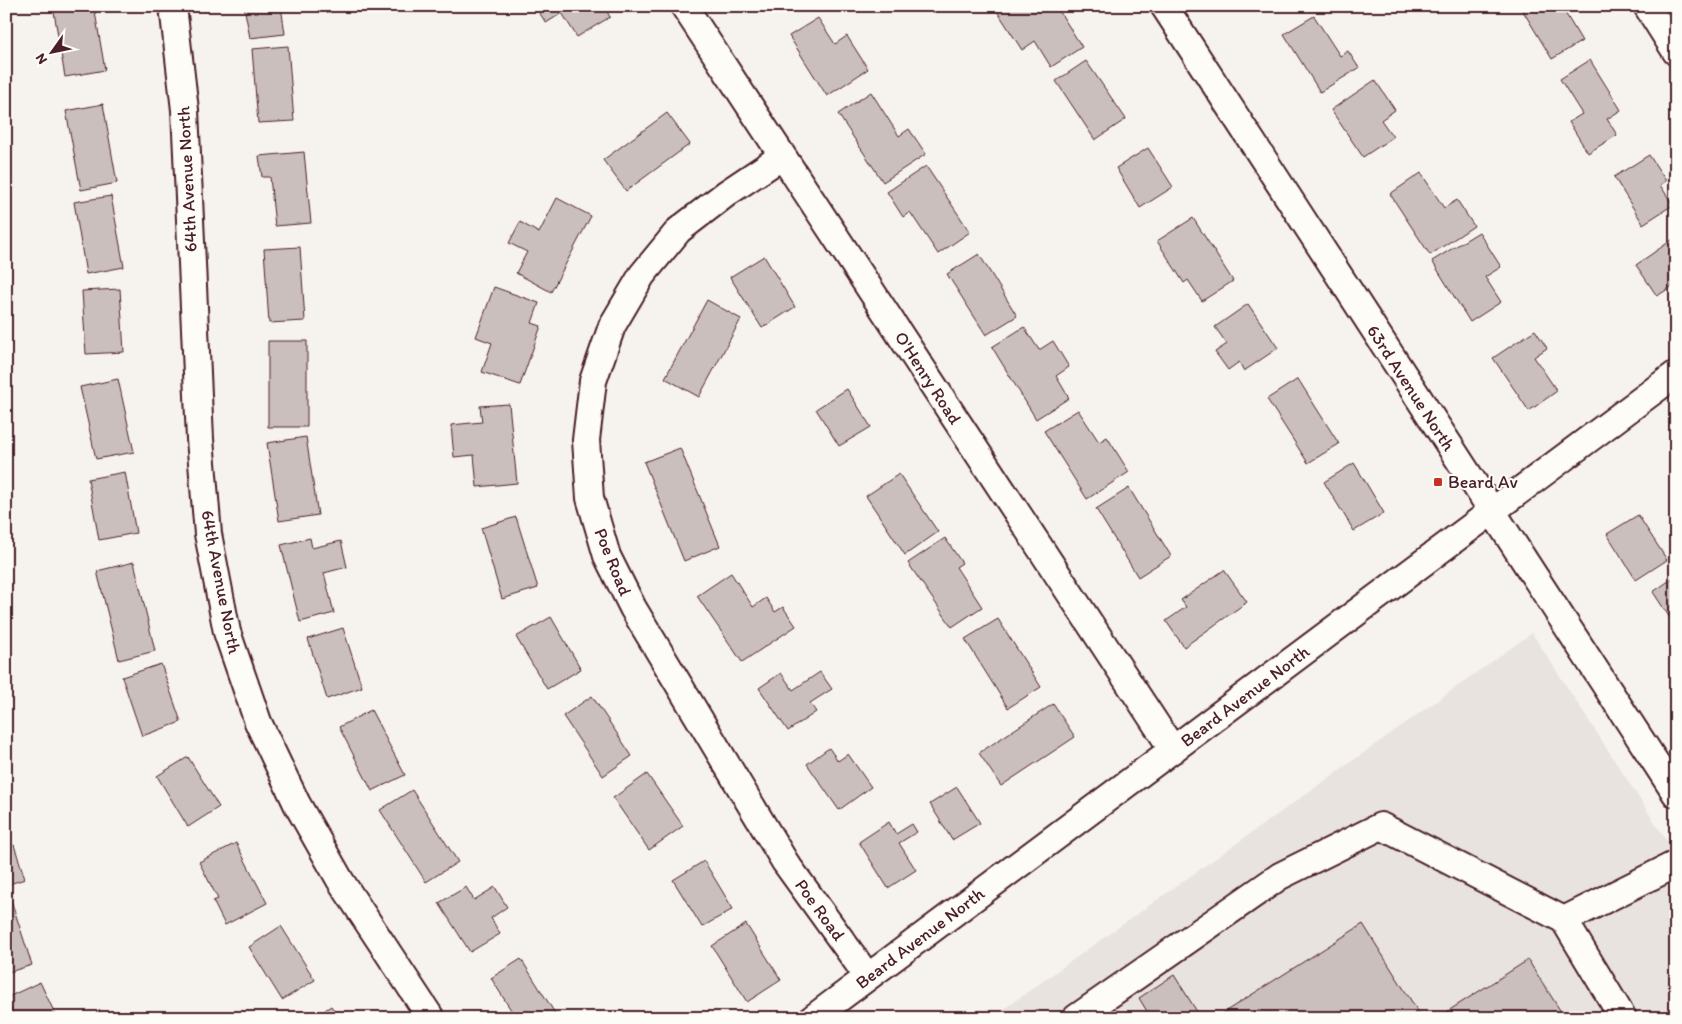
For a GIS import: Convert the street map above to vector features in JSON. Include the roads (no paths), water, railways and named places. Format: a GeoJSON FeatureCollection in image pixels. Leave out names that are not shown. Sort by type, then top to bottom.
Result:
{"type":"FeatureCollection","features":[{"type":"Feature","properties":{"kind":"street","name":"64th Avenue North"},"geometry":{"type":"LineString","coordinates":[[173,6],[184,110],[201,458],[208,534],[227,632],[258,722],[296,804],[340,880],[431,1018]]}},
{"type":"Feature","properties":{"kind":"street","name":"O'Henry Road"},"geometry":{"type":"LineString","coordinates":[[684,6],[1174,750]]}},
{"type":"Feature","properties":{"kind":"street","name":"63rd Avenue North"},"geometry":{"type":"LineString","coordinates":[[1164,6],[1676,794]]}},
{"type":"Feature","properties":{"kind":"street"},"geometry":{"type":"LineString","coordinates":[[1647,6],[1676,52]]}},
{"type":"Feature","properties":{"kind":"street","name":"Poe Road"},"geometry":{"type":"LineString","coordinates":[[782,157],[727,193],[679,230],[642,275],[612,326],[593,381],[586,440],[590,498],[607,556],[633,608],[785,862],[868,977]]}},
{"type":"Feature","properties":{"kind":"street","name":"Beard Avenue North"},"geometry":{"type":"LineString","coordinates":[[813,1018],[1676,374]]}},
{"type":"Feature","properties":{"kind":"street"},"geometry":{"type":"LineString","coordinates":[[1076,1018],[1280,876],[1381,826],[1564,920],[1622,1018]]}},
{"type":"Feature","properties":{"kind":"street"},"geometry":{"type":"LineString","coordinates":[[1564,920],[1676,864]]}},
{"type":"Feature","properties":{"kind":"place","name":"Beard Av"},"geometry":{"type":"Point","coordinates":[1438,482]}}]}
